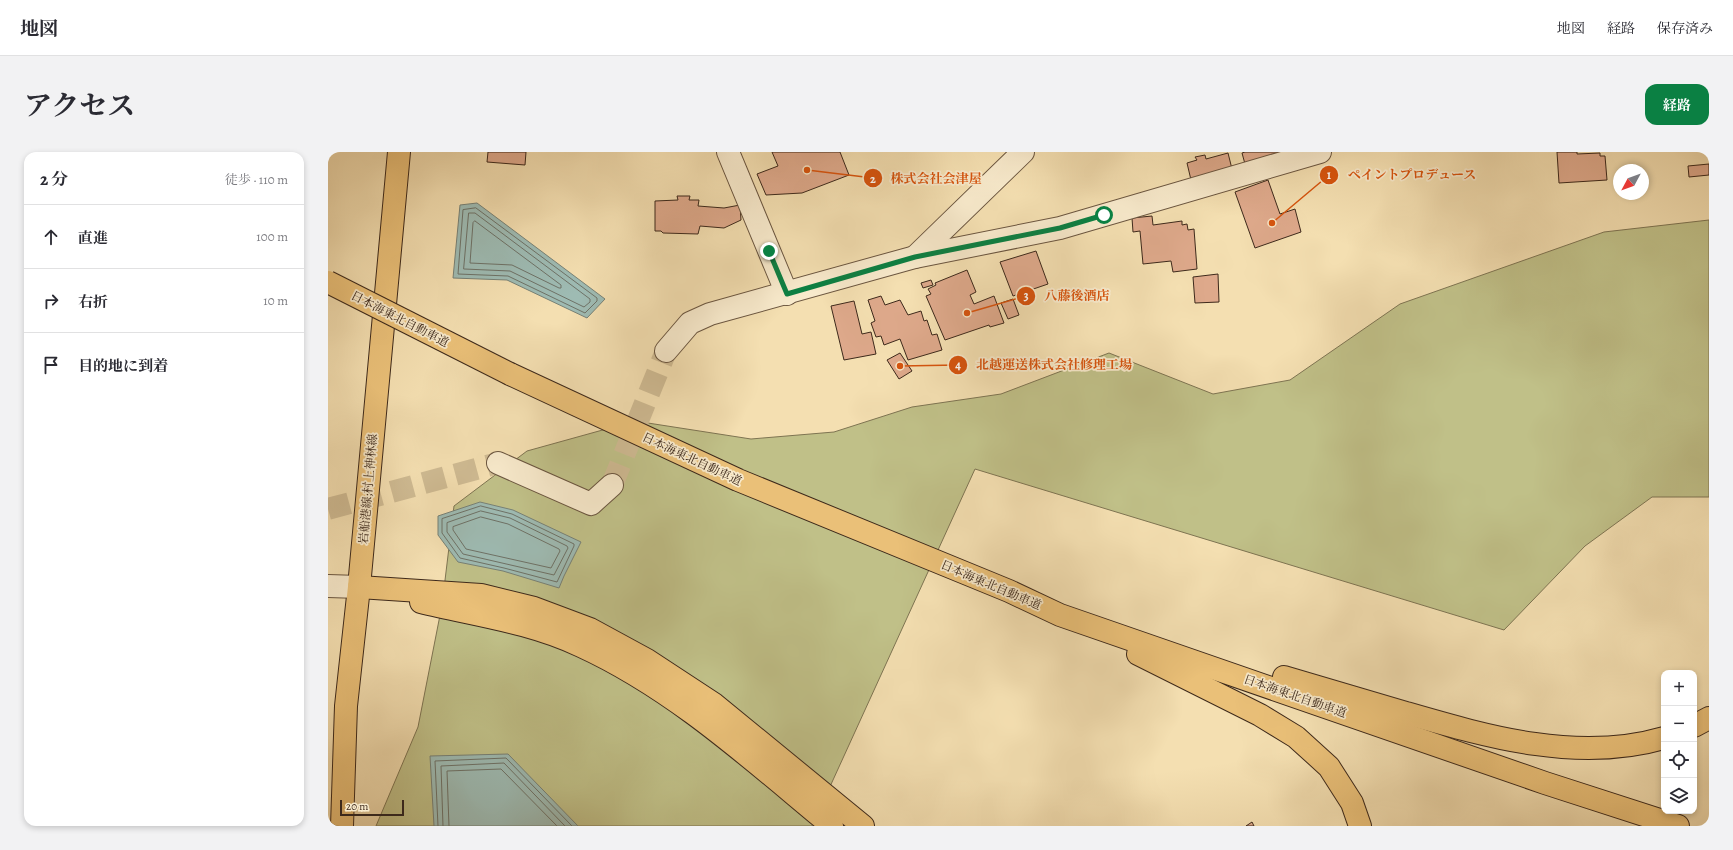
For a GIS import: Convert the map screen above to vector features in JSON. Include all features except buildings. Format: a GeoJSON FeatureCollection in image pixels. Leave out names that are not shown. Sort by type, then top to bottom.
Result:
{"type":"FeatureCollection","features":[{"type":"Feature","properties":{"kind":"main road","name":"岩船港線;村上神林線"},"geometry":{"type":"LineString","coordinates":[[342,826],[346,706],[359,587],[399,152]]}},
{"type":"Feature","properties":{"kind":"main road","name":"日本海東北自動車道"},"geometry":{"type":"LineString","coordinates":[[328,282],[510,374],[738,480],[1009,591],[1060,614],[1538,780],[1678,826]]}},
{"type":"Feature","properties":{"kind":"main road"},"geometry":{"type":"LineString","coordinates":[[359,587],[526,625],[581,645],[642,678],[706,723],[832,826]]}},
{"type":"Feature","properties":{"kind":"main road"},"geometry":{"type":"LineString","coordinates":[[359,587],[481,595],[534,608],[590,629],[647,660],[714,704],[863,826]]}},
{"type":"Feature","properties":{"kind":"main road"},"geometry":{"type":"LineString","coordinates":[[1009,591],[1429,720],[1511,740],[1563,748],[1610,749],[1645,744],[1661,739]]}},
{"type":"Feature","properties":{"kind":"main road"},"geometry":{"type":"LineString","coordinates":[[1060,614],[1260,715],[1296,737],[1329,767],[1352,802],[1360,826]]}},
{"type":"Feature","properties":{"kind":"main road"},"geometry":{"type":"LineString","coordinates":[[1697,724],[1709,718]]}},
{"type":"Feature","properties":{"kind":"street"},"geometry":{"type":"LineString","coordinates":[[728,152],[787,294]]}},
{"type":"Feature","properties":{"kind":"street"},"geometry":{"type":"LineString","coordinates":[[915,257],[1023,152]]}},
{"type":"Feature","properties":{"kind":"street"},"geometry":{"type":"LineString","coordinates":[[666,351],[690,323],[710,314],[787,294],[915,257],[1060,228],[1320,152]]}},
{"type":"Feature","properties":{"kind":"street"},"geometry":{"type":"LineString","coordinates":[[498,464],[591,504],[612,485]]}},
{"type":"Feature","properties":{"kind":"street"},"geometry":{"type":"LineString","coordinates":[[328,586],[359,587]]}},
{"type":"Feature","properties":{"kind":"green space"},"geometry":{"type":"Polygon","coordinates":[[[1709,220],[1709,497],[1652,497],[1585,546],[1504,630],[975,469],[812,826],[376,826],[418,727],[442,605],[454,506],[527,451],[635,421],[751,439],[834,432],[912,407],[1001,394],[1109,353],[1213,394],[1290,380],[1400,304],[1604,232],[1709,220]]]}},
{"type":"Feature","properties":{"kind":"water"},"geometry":{"type":"Polygon","coordinates":[[[477,203],[605,299],[587,318],[507,280],[453,278],[460,205],[477,203]]]}},
{"type":"Feature","properties":{"kind":"water"},"geometry":{"type":"Polygon","coordinates":[[[480,502],[513,510],[581,542],[559,588],[503,571],[458,562],[438,535],[438,516],[480,502]]]}},
{"type":"Feature","properties":{"kind":"water"},"geometry":{"type":"Polygon","coordinates":[[[508,754],[578,826],[434,826],[430,756],[508,754]]]}},
{"type":"Feature","properties":{"kind":"tunnel"},"geometry":{"type":"LineString","coordinates":[[612,485],[666,351]]}},
{"type":"Feature","properties":{"kind":"tunnel"},"geometry":{"type":"LineString","coordinates":[[328,509],[498,463]]}},
{"type":"Feature","properties":{"kind":"place","name":"株式会社会津屋"},"geometry":{"type":"Point","coordinates":[807,170]}},
{"type":"Feature","properties":{"kind":"place","name":"ペイントプロデュース"},"geometry":{"type":"Point","coordinates":[1272,223]}},
{"type":"Feature","properties":{"kind":"place","name":"八藤後酒店"},"geometry":{"type":"Point","coordinates":[967,313]}},
{"type":"Feature","properties":{"kind":"place","name":"北越運送株式会社修理工場"},"geometry":{"type":"Point","coordinates":[900,366]}},
{"type":"Feature","properties":{"kind":"route"},"geometry":{"type":"LineString","coordinates":[[769,251],[787,294],[915,257],[1060,228],[1104,215]]}}]}
